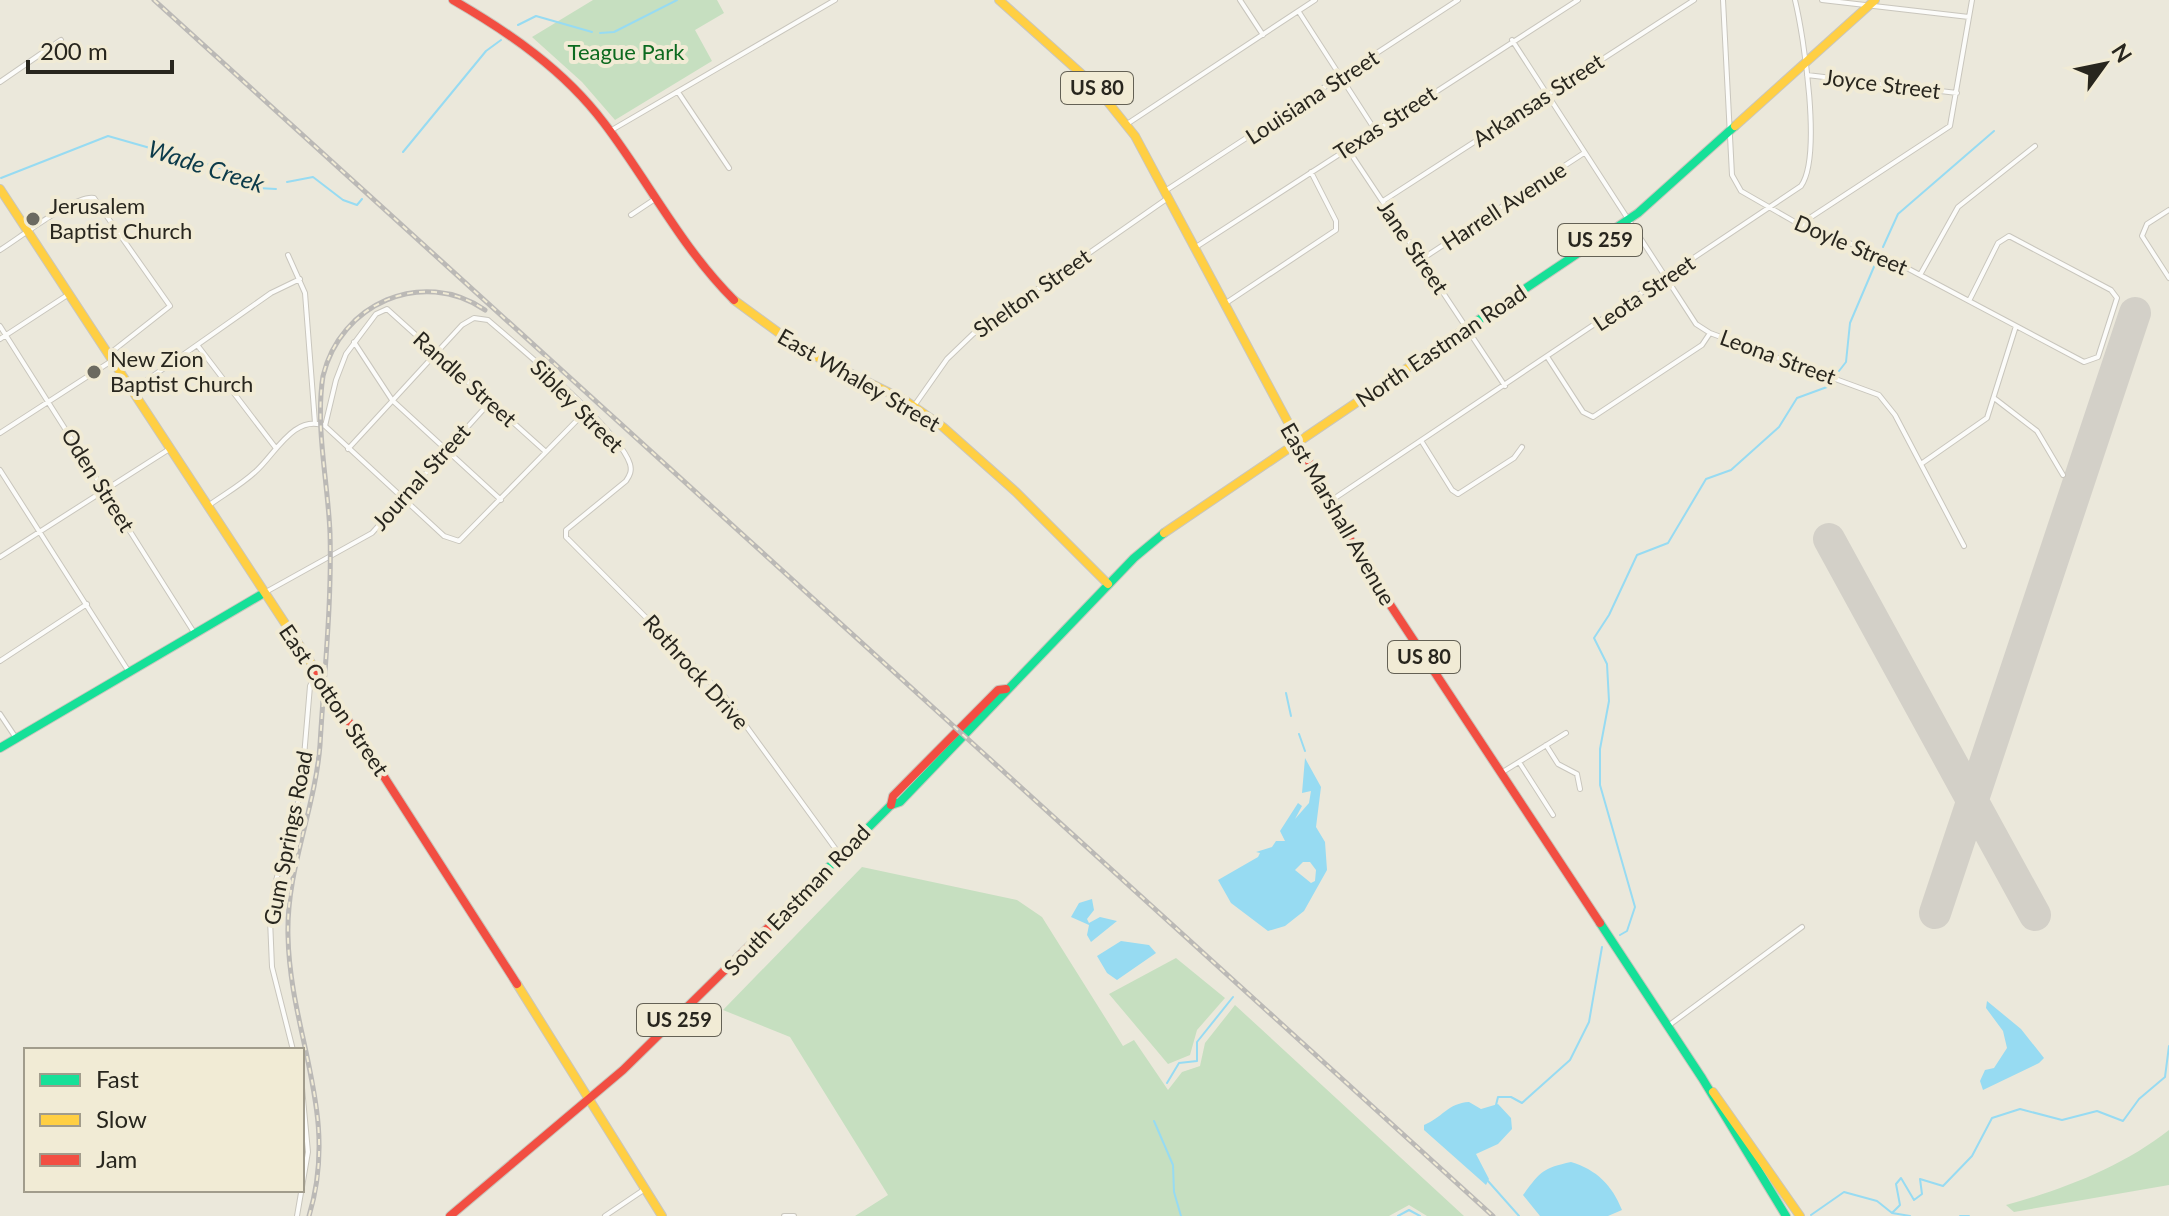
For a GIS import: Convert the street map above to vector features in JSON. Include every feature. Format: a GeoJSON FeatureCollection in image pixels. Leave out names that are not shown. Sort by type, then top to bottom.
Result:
{"type":"FeatureCollection","features":[{"type":"Feature","properties":{"kind":"main road","name":"East Whaley Street"},"geometry":{"type":"LineString","coordinates":[[453,0],[504,30],[577,90],[610,131],[701,264],[753,316],[810,354],[914,406],[973,453],[1108,584]]}},
{"type":"Feature","properties":{"kind":"main road","name":"East Marshall Avenue"},"geometry":{"type":"LineString","coordinates":[[999,0],[1087,78],[1127,124],[1328,503],[1392,609],[1702,1078],[1786,1216]]}},
{"type":"Feature","properties":{"kind":"main road","name":"North Eastman Road"},"geometry":{"type":"LineString","coordinates":[[961,734],[998,690],[1006,689],[1108,584],[1192,510],[1629,220],[1872,3]]}},
{"type":"Feature","properties":{"kind":"main road","name":"East Cotton Street"},"geometry":{"type":"LineString","coordinates":[[0,189],[443,863],[662,1216]]}},
{"type":"Feature","properties":{"kind":"main road"},"geometry":{"type":"LineString","coordinates":[[0,748],[264,593]]}},
{"type":"Feature","properties":{"kind":"main road","name":"South Eastman Road"},"geometry":{"type":"LineString","coordinates":[[450,1216],[591,1101],[684,1015],[891,805],[893,796],[961,734]]}},
{"type":"Feature","properties":{"kind":"main road","name":"East Marshall Avenue"},"geometry":{"type":"LineString","coordinates":[[1702,1078],[1800,1216]]}},
{"type":"Feature","properties":{"kind":"street"},"geometry":{"type":"LineString","coordinates":[[610,131],[835,0]]}},
{"type":"Feature","properties":{"kind":"street"},"geometry":{"type":"LineString","coordinates":[[1240,0],[1263,35]]}},
{"type":"Feature","properties":{"kind":"street"},"geometry":{"type":"LineString","coordinates":[[1127,124],[1315,0]]}},
{"type":"Feature","properties":{"kind":"street","name":"Louisiana Street"},"geometry":{"type":"LineString","coordinates":[[1167,195],[1458,0]]}},
{"type":"Feature","properties":{"kind":"street","name":"Texas Street"},"geometry":{"type":"LineString","coordinates":[[1194,248],[1578,0]]}},
{"type":"Feature","properties":{"kind":"street","name":"Arkansas Street"},"geometry":{"type":"LineString","coordinates":[[1383,201],[1694,0]]}},
{"type":"Feature","properties":{"kind":"street","name":"Doyle Street"},"geometry":{"type":"LineString","coordinates":[[1723,0],[1735,185],[1799,225],[1880,255],[2083,361],[2092,361],[2098,355],[2116,294],[2012,237],[1998,243],[1969,301]]}},
{"type":"Feature","properties":{"kind":"street","name":"Leota Street"},"geometry":{"type":"LineString","coordinates":[[1328,503],[1773,208],[1801,186],[1809,170],[1807,75],[1795,0]]}},
{"type":"Feature","properties":{"kind":"street"},"geometry":{"type":"LineString","coordinates":[[1822,0],[1872,3],[1969,17]]}},
{"type":"Feature","properties":{"kind":"street"},"geometry":{"type":"LineString","coordinates":[[1799,225],[1946,130],[1953,119],[1972,0]]}},
{"type":"Feature","properties":{"kind":"street"},"geometry":{"type":"LineString","coordinates":[[1299,12],[1375,130]]}},
{"type":"Feature","properties":{"kind":"street"},"geometry":{"type":"LineString","coordinates":[[0,82],[61,40]]}},
{"type":"Feature","properties":{"kind":"street","name":"Leona Street"},"geometry":{"type":"LineString","coordinates":[[1512,40],[1695,321],[1710,333],[1876,393],[1893,411],[1964,546]]}},
{"type":"Feature","properties":{"kind":"street","name":"Joyce Street"},"geometry":{"type":"LineString","coordinates":[[1807,75],[1957,93]]}},
{"type":"Feature","properties":{"kind":"street"},"geometry":{"type":"LineString","coordinates":[[678,92],[729,168]]}},
{"type":"Feature","properties":{"kind":"street"},"geometry":{"type":"LineString","coordinates":[[1920,275],[1958,207],[2035,146]]}},
{"type":"Feature","properties":{"kind":"street","name":"Jane Street"},"geometry":{"type":"LineString","coordinates":[[1347,148],[1505,386]]}},
{"type":"Feature","properties":{"kind":"street","name":"Harrell Avenue"},"geometry":{"type":"LineString","coordinates":[[1422,259],[1585,152]]}},
{"type":"Feature","properties":{"kind":"street"},"geometry":{"type":"LineString","coordinates":[[1223,304],[1332,235],[1337,227],[1311,172]]}},
{"type":"Feature","properties":{"kind":"street","name":"Shelton Street"},"geometry":{"type":"LineString","coordinates":[[914,406],[947,359],[973,334],[1167,195]]}},
{"type":"Feature","properties":{"kind":"street"},"geometry":{"type":"LineString","coordinates":[[0,250],[91,197],[137,256],[170,307],[111,357],[0,433]]}},
{"type":"Feature","properties":{"kind":"street"},"geometry":{"type":"LineString","coordinates":[[631,215],[655,199]]}},
{"type":"Feature","properties":{"kind":"street"},"geometry":{"type":"LineString","coordinates":[[2169,210],[2147,224],[2142,236],[2169,278]]}},
{"type":"Feature","properties":{"kind":"street"},"geometry":{"type":"LineString","coordinates":[[288,255],[305,293],[315,423]]}},
{"type":"Feature","properties":{"kind":"street"},"geometry":{"type":"LineString","coordinates":[[133,390],[271,293],[300,279]]}},
{"type":"Feature","properties":{"kind":"street"},"geometry":{"type":"LineString","coordinates":[[0,339],[69,294]]}},
{"type":"Feature","properties":{"kind":"street","name":"Randle Street"},"geometry":{"type":"LineString","coordinates":[[354,342],[383,310],[391,311],[546,452]]}},
{"type":"Feature","properties":{"kind":"street","name":"Sibley Street"},"geometry":{"type":"LineString","coordinates":[[437,353],[464,323],[477,317],[490,322],[586,411],[623,451],[631,470],[623,484],[566,530],[566,537]]}},
{"type":"Feature","properties":{"kind":"street"},"geometry":{"type":"LineString","coordinates":[[1921,464],[1984,421],[2016,325]]}},
{"type":"Feature","properties":{"kind":"street","name":"Oden Street"},"geometry":{"type":"LineString","coordinates":[[0,326],[195,634]]}},
{"type":"Feature","properties":{"kind":"street"},"geometry":{"type":"LineString","coordinates":[[1548,358],[1583,412],[1591,418],[1702,345],[1710,333]]}},
{"type":"Feature","properties":{"kind":"street"},"geometry":{"type":"LineString","coordinates":[[325,426],[336,380],[354,342]]}},
{"type":"Feature","properties":{"kind":"street"},"geometry":{"type":"LineString","coordinates":[[354,342],[392,400],[501,500]]}},
{"type":"Feature","properties":{"kind":"street"},"geometry":{"type":"LineString","coordinates":[[198,346],[275,447]]}},
{"type":"Feature","properties":{"kind":"street"},"geometry":{"type":"LineString","coordinates":[[348,449],[437,353]]}},
{"type":"Feature","properties":{"kind":"street"},"geometry":{"type":"LineString","coordinates":[[1994,398],[2037,431],[2063,475]]}},
{"type":"Feature","properties":{"kind":"street","name":"Journal Street"},"geometry":{"type":"LineString","coordinates":[[264,593],[309,564],[364,539],[490,402]]}},
{"type":"Feature","properties":{"kind":"street"},"geometry":{"type":"LineString","coordinates":[[208,506],[256,472],[275,447],[315,423],[325,426],[444,536],[456,542],[467,536],[586,411]]}},
{"type":"Feature","properties":{"kind":"street"},"geometry":{"type":"LineString","coordinates":[[1422,442],[1457,494],[1514,458],[1522,447]]}},
{"type":"Feature","properties":{"kind":"street"},"geometry":{"type":"LineString","coordinates":[[0,557],[171,448]]}},
{"type":"Feature","properties":{"kind":"street"},"geometry":{"type":"LineString","coordinates":[[0,470],[129,672]]}},
{"type":"Feature","properties":{"kind":"street","name":"Rothrock Drive"},"geometry":{"type":"LineString","coordinates":[[566,537],[725,697],[841,856]]}},
{"type":"Feature","properties":{"kind":"street"},"geometry":{"type":"LineString","coordinates":[[0,661],[87,604]]}},
{"type":"Feature","properties":{"kind":"street","name":"Gum Springs Road"},"geometry":{"type":"LineString","coordinates":[[292,1048],[273,974],[270,919],[275,884],[300,800],[310,686],[316,674]]}},
{"type":"Feature","properties":{"kind":"street"},"geometry":{"type":"LineString","coordinates":[[0,714],[16,738]]}},
{"type":"Feature","properties":{"kind":"street"},"geometry":{"type":"LineString","coordinates":[[1501,773],[1566,733]]}},
{"type":"Feature","properties":{"kind":"street"},"geometry":{"type":"LineString","coordinates":[[1546,745],[1558,764],[1577,774],[1580,789]]}},
{"type":"Feature","properties":{"kind":"street"},"geometry":{"type":"LineString","coordinates":[[1519,762],[1553,815]]}},
{"type":"Feature","properties":{"kind":"street"},"geometry":{"type":"LineString","coordinates":[[1668,1026],[1802,927]]}},
{"type":"Feature","properties":{"kind":"street"},"geometry":{"type":"LineString","coordinates":[[304,1109],[308,1152],[304,1175]]}},
{"type":"Feature","properties":{"kind":"street"},"geometry":{"type":"LineString","coordinates":[[605,1216],[645,1189]]}},
{"type":"Feature","properties":{"kind":"street"},"geometry":{"type":"LineString","coordinates":[[297,1216],[301,1192]]}},
{"type":"Feature","properties":{"kind":"street"},"geometry":{"type":"LineString","coordinates":[[784,1216],[794,1216]]}},
{"type":"Feature","properties":{"kind":"green space","name":"Teague Park"},"geometry":{"type":"Polygon","coordinates":[[[593,0],[717,0],[724,13],[695,30],[712,61],[615,120],[582,82],[532,37],[593,0]]]}},
{"type":"Feature","properties":{"kind":"green space"},"geometry":{"type":"Polygon","coordinates":[[[862,867],[1017,900],[1042,917],[1123,1046],[1134,1040],[1168,1090],[1182,1072],[1200,1066],[1205,1043],[1235,1005],[1464,1216],[1427,1216],[1409,1205],[1389,1216],[855,1216],[888,1195],[790,1037],[723,1010],[862,867]]]}},
{"type":"Feature","properties":{"kind":"green space"},"geometry":{"type":"Polygon","coordinates":[[[1176,958],[1225,998],[1197,1030],[1190,1055],[1168,1064],[1109,994],[1176,958]]]}},
{"type":"Feature","properties":{"kind":"green space"},"geometry":{"type":"Polygon","coordinates":[[[2169,1130],[2169,1185],[2014,1212],[2006,1205],[2049,1192],[2112,1166],[2169,1130]]]}},
{"type":"Feature","properties":{"kind":"water"},"geometry":{"type":"Polygon","coordinates":[[[1305,758],[1321,787],[1316,827],[1325,842],[1327,870],[1304,911],[1285,926],[1268,931],[1231,903],[1218,880],[1258,857],[1260,853],[1256,852],[1272,847],[1276,841],[1285,841],[1280,831],[1298,803],[1302,806],[1295,819],[1309,803],[1311,791],[1302,793],[1305,758]],[[1303,862],[1295,870],[1311,883],[1315,881],[1316,870],[1310,862],[1303,862]]]}},
{"type":"Feature","properties":{"kind":"water"},"geometry":{"type":"Polygon","coordinates":[[[1092,899],[1094,910],[1087,919],[1089,923],[1100,917],[1117,921],[1091,942],[1087,935],[1089,925],[1071,917],[1079,903],[1092,899]]]}},
{"type":"Feature","properties":{"kind":"water"},"geometry":{"type":"Polygon","coordinates":[[[1121,941],[1149,945],[1156,953],[1117,980],[1107,973],[1097,956],[1121,941]]]}},
{"type":"Feature","properties":{"kind":"water"},"geometry":{"type":"Polygon","coordinates":[[[1987,1001],[2021,1029],[2044,1058],[1983,1090],[1980,1081],[1985,1070],[1994,1068],[2007,1048],[2003,1031],[1986,1008],[1987,1001]]]}},
{"type":"Feature","properties":{"kind":"water"},"geometry":{"type":"Polygon","coordinates":[[[1469,1102],[1481,1109],[1498,1104],[1511,1118],[1512,1129],[1498,1144],[1476,1154],[1489,1179],[1486,1185],[1424,1130],[1424,1125],[1450,1108],[1469,1102]]]}},
{"type":"Feature","properties":{"kind":"water"},"geometry":{"type":"Polygon","coordinates":[[[1571,1162],[1589,1169],[1602,1180],[1622,1210],[1608,1216],[1540,1216],[1523,1195],[1543,1172],[1571,1162]]]}},
{"type":"Feature","properties":{"kind":"waterway","name":"Wade Creek"},"geometry":{"type":"LineString","coordinates":[[600,33],[614,32],[677,0]]}},
{"type":"Feature","properties":{"kind":"waterway","name":"Wade Creek"},"geometry":{"type":"LineString","coordinates":[[518,25],[536,16],[592,32]]}},
{"type":"Feature","properties":{"kind":"waterway","name":"Wade Creek"},"geometry":{"type":"LineString","coordinates":[[403,152],[486,51],[501,40]]}},
{"type":"Feature","properties":{"kind":"waterway"},"geometry":{"type":"LineString","coordinates":[[1883,247],[1898,214],[1994,131]]}},
{"type":"Feature","properties":{"kind":"waterway","name":"Wade Creek"},"geometry":{"type":"LineString","coordinates":[[1,178],[108,136],[234,172],[258,188],[276,189]]}},
{"type":"Feature","properties":{"kind":"waterway","name":"Wade Creek"},"geometry":{"type":"LineString","coordinates":[[287,182],[313,177],[343,200],[357,205],[362,199]]}},
{"type":"Feature","properties":{"kind":"waterway"},"geometry":{"type":"LineString","coordinates":[[1839,371],[1846,362],[1850,323],[1876,262]]}},
{"type":"Feature","properties":{"kind":"waterway"},"geometry":{"type":"LineString","coordinates":[[1620,935],[1627,931],[1635,907],[1600,785],[1600,749],[1609,701],[1607,664],[1594,638],[1609,615],[1637,555],[1668,543],[1706,479],[1731,470],[1779,427],[1797,398],[1827,387],[1830,382]]}},
{"type":"Feature","properties":{"kind":"waterway"},"geometry":{"type":"LineString","coordinates":[[1286,693],[1291,716]]}},
{"type":"Feature","properties":{"kind":"waterway"},"geometry":{"type":"LineString","coordinates":[[1299,734],[1305,751]]}},
{"type":"Feature","properties":{"kind":"waterway"},"geometry":{"type":"LineString","coordinates":[[1496,1105],[1498,1097],[1511,1097],[1522,1103],[1570,1060],[1589,1022],[1602,947]]}},
{"type":"Feature","properties":{"kind":"waterway"},"geometry":{"type":"LineString","coordinates":[[1167,1083],[1179,1063],[1197,1061],[1197,1042],[1233,997]]}},
{"type":"Feature","properties":{"kind":"waterway"},"geometry":{"type":"LineString","coordinates":[[1811,1215],[1844,1192],[1877,1201],[1892,1213],[1900,1205],[1896,1184],[1901,1178],[1914,1200],[1922,1194],[1920,1179],[1943,1186],[1972,1156],[1992,1118],[2020,1109],[2062,1120],[2097,1111],[2123,1121],[2139,1099],[2165,1077],[2169,1046]]}},
{"type":"Feature","properties":{"kind":"waterway"},"geometry":{"type":"LineString","coordinates":[[1154,1121],[1173,1165],[1174,1192],[1181,1216]]}},
{"type":"Feature","properties":{"kind":"waterway"},"geometry":{"type":"LineString","coordinates":[[1488,1181],[1519,1216]]}},
{"type":"Feature","properties":{"kind":"waterway"},"geometry":{"type":"LineString","coordinates":[[1398,1216],[1409,1210],[1420,1216]]}},
{"type":"Feature","properties":{"kind":"waterway"},"geometry":{"type":"LineString","coordinates":[[1892,1213],[1910,1216]]}},
{"type":"Feature","properties":{"kind":"waterway"},"geometry":{"type":"LineString","coordinates":[[1960,1216],[1969,1216]]}},
{"type":"Feature","properties":{"kind":"runway"},"geometry":{"type":"LineString","coordinates":[[1935,913],[2135,313]]}},
{"type":"Feature","properties":{"kind":"runway"},"geometry":{"type":"LineString","coordinates":[[1829,539],[2035,915]]}},
{"type":"Feature","properties":{"kind":"railway"},"geometry":{"type":"LineString","coordinates":[[154,0],[1493,1216]]}},
{"type":"Feature","properties":{"kind":"railway"},"geometry":{"type":"LineString","coordinates":[[309,1216],[317,1179],[317,1109],[296,1007],[288,936],[291,887],[317,769],[327,639],[330,533],[320,415],[323,376],[332,351],[347,329],[365,312],[387,300],[411,293],[436,292],[461,298],[485,310]]}},
{"type":"Feature","properties":{"kind":"traffic: fast"},"geometry":{"type":"LineString","coordinates":[[1462,331],[1638,213],[1735,126]]}},
{"type":"Feature","properties":{"kind":"traffic: fast"},"geometry":{"type":"LineString","coordinates":[[784,912],[891,805],[900,802],[1134,558],[1164,533]]}},
{"type":"Feature","properties":{"kind":"traffic: fast"},"geometry":{"type":"LineString","coordinates":[[0,748],[264,593]]}},
{"type":"Feature","properties":{"kind":"traffic: fast"},"geometry":{"type":"LineString","coordinates":[[1600,923],[1702,1078],[1786,1216]]}},
{"type":"Feature","properties":{"kind":"traffic: slow"},"geometry":{"type":"LineString","coordinates":[[999,0],[1095,86],[1135,136],[1298,441]]}},
{"type":"Feature","properties":{"kind":"traffic: slow"},"geometry":{"type":"LineString","coordinates":[[1735,126],[1875,0]]}},
{"type":"Feature","properties":{"kind":"traffic: slow"},"geometry":{"type":"LineString","coordinates":[[0,189],[313,666]]}},
{"type":"Feature","properties":{"kind":"traffic: slow"},"geometry":{"type":"LineString","coordinates":[[734,300],[801,349],[906,401],[943,427],[1016,492],[1108,584]]}},
{"type":"Feature","properties":{"kind":"traffic: slow"},"geometry":{"type":"LineString","coordinates":[[1164,533],[1462,331]]}},
{"type":"Feature","properties":{"kind":"traffic: slow"},"geometry":{"type":"LineString","coordinates":[[517,984],[662,1216]]}},
{"type":"Feature","properties":{"kind":"traffic: slow"},"geometry":{"type":"LineString","coordinates":[[1713,1092],[1800,1216]]}},
{"type":"Feature","properties":{"kind":"traffic: jam"},"geometry":{"type":"LineString","coordinates":[[453,0],[535,54],[572,86],[604,123],[698,258],[734,300]]}},
{"type":"Feature","properties":{"kind":"traffic: jam"},"geometry":{"type":"LineString","coordinates":[[1298,441],[1362,562],[1600,923]]}},
{"type":"Feature","properties":{"kind":"traffic: jam"},"geometry":{"type":"LineString","coordinates":[[313,666],[517,984]]}},
{"type":"Feature","properties":{"kind":"traffic: jam"},"geometry":{"type":"LineString","coordinates":[[891,805],[893,796],[998,690],[1006,689]]}},
{"type":"Feature","properties":{"kind":"traffic: jam"},"geometry":{"type":"LineString","coordinates":[[450,1216],[623,1070],[784,912]]}},
{"type":"Feature","properties":{"kind":"place","name":"Jerusalem Baptist Church"},"geometry":{"type":"Point","coordinates":[33,219]}},
{"type":"Feature","properties":{"kind":"place","name":"New Zion Baptist Church"},"geometry":{"type":"Point","coordinates":[94,372]}}]}
